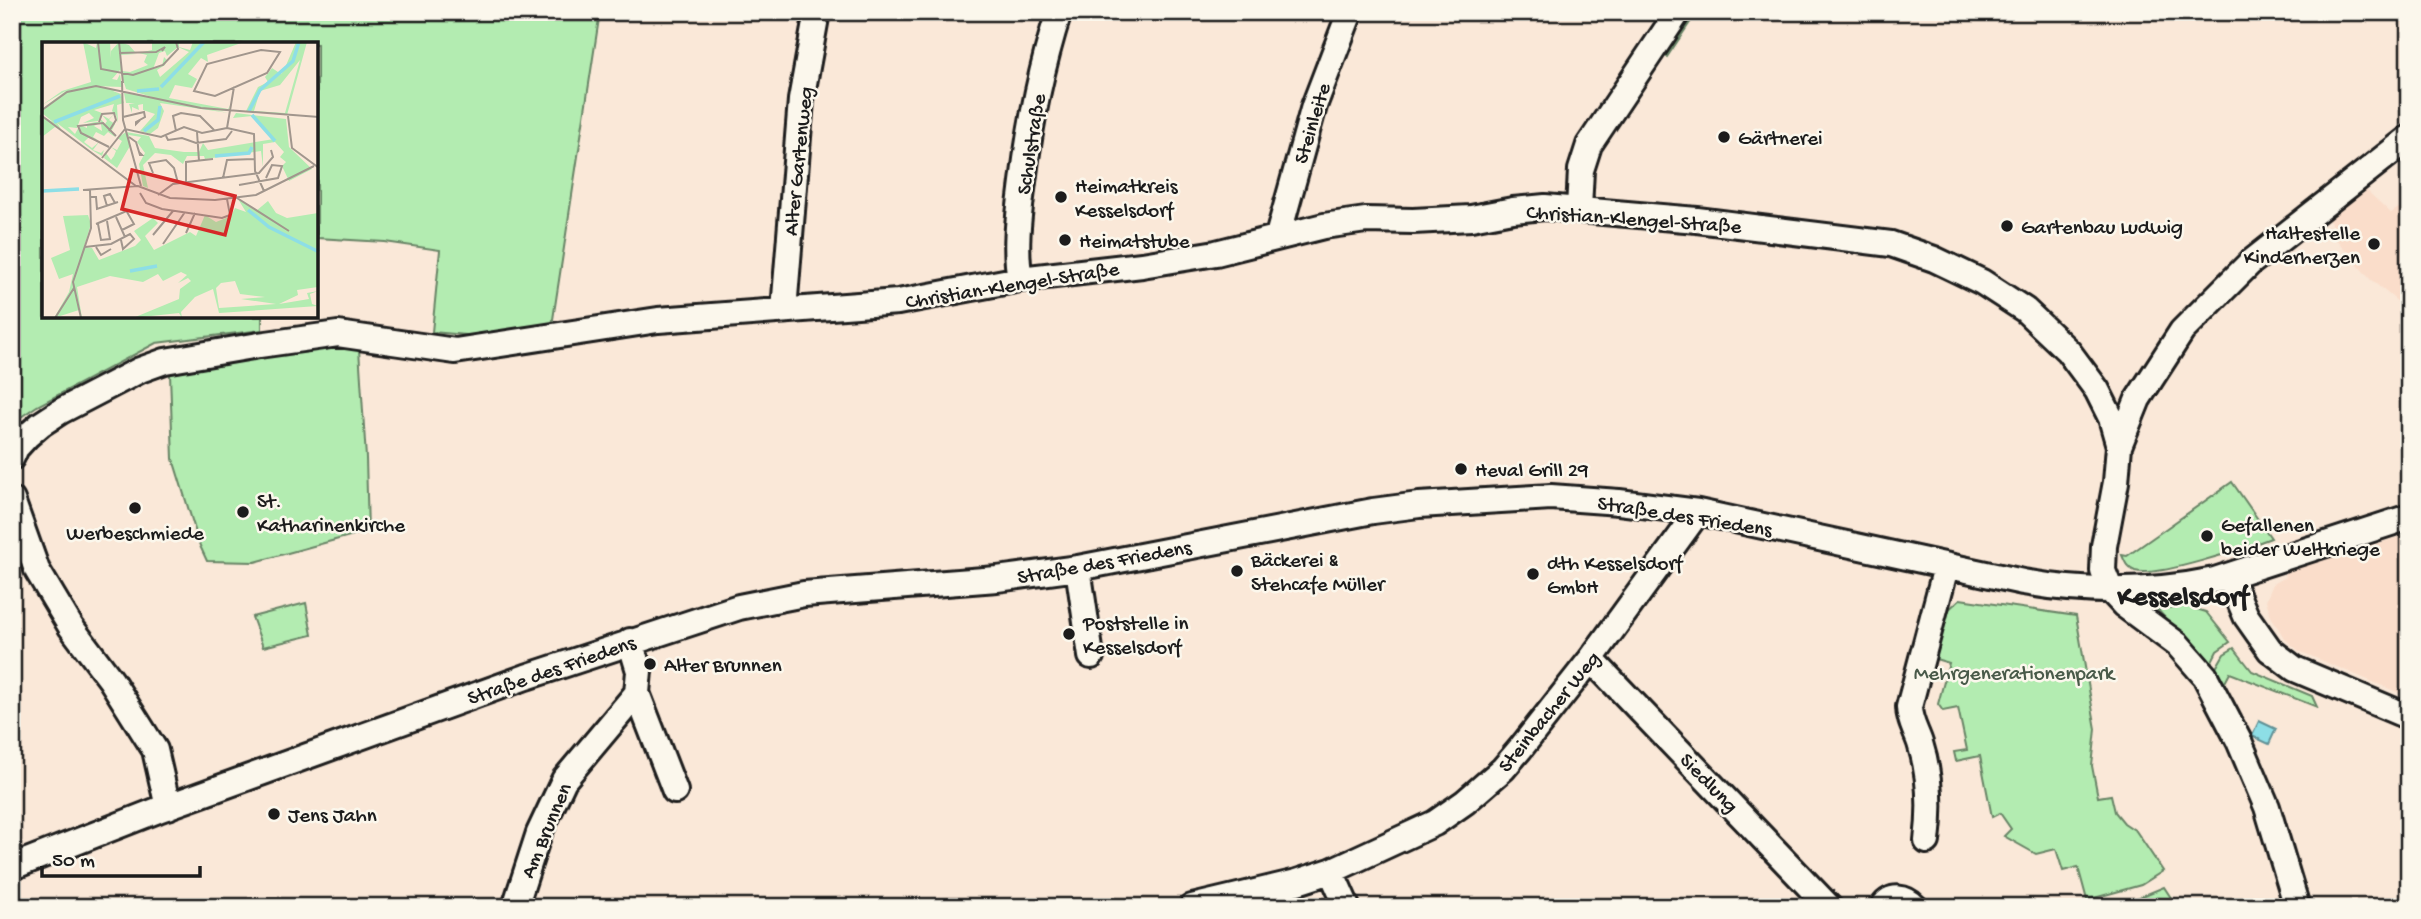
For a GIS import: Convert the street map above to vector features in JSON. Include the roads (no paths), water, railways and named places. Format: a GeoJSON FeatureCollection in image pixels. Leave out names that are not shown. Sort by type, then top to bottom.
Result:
{"type":"FeatureCollection","features":[{"type":"Feature","properties":{"kind":"street","name":"Alter Gartenweg"},"geometry":{"type":"LineString","coordinates":[[784,310],[801,100],[817,12]]}},
{"type":"Feature","properties":{"kind":"street","name":"Schulstraße"},"geometry":{"type":"LineString","coordinates":[[1020,279],[1017,232],[1026,154],[1034,103],[1059,12]]}},
{"type":"Feature","properties":{"kind":"street","name":"Steinleite"},"geometry":{"type":"LineString","coordinates":[[1278,236],[1314,106],[1350,12]]}},
{"type":"Feature","properties":{"kind":"street"},"geometry":{"type":"LineString","coordinates":[[1578,209],[1581,170],[1588,145],[1678,12]]}},
{"type":"Feature","properties":{"kind":"street","name":"Christian-Klengel-Straße"},"geometry":{"type":"LineString","coordinates":[[2111,591],[2102,571],[2119,446],[2138,399],[2182,331],[2250,263],[2409,138]]}},
{"type":"Feature","properties":{"kind":"street","name":"Christian-Klengel-Straße"},"geometry":{"type":"LineString","coordinates":[[12,457],[27,436],[61,411],[140,370],[164,361],[338,334],[455,351],[658,320],[898,302],[1020,279],[1142,265],[1216,253],[1324,226],[1366,220],[1471,218],[1513,209],[1545,207],[1697,220],[1891,244],[1934,259],[1982,282],[2025,310],[2068,351],[2097,390],[2111,418],[2119,446]]}},
{"type":"Feature","properties":{"kind":"street","name":"Straße des Friedens"},"geometry":{"type":"LineString","coordinates":[[12,867],[168,807],[630,641],[739,607],[804,594],[997,579],[1078,568],[1373,511],[1419,505],[1551,497],[1698,512],[1947,567],[2059,588],[2111,591],[2194,584],[2229,576],[2271,560],[2409,517]]}},
{"type":"Feature","properties":{"kind":"street"},"geometry":{"type":"LineString","coordinates":[[12,500],[37,570],[71,627],[111,680],[155,750],[168,807]]}},
{"type":"Feature","properties":{"kind":"street","name":"Steinbacher Weg"},"geometry":{"type":"LineString","coordinates":[[1192,907],[1297,882],[1331,870],[1435,823],[1465,802],[1503,769],[1591,659],[1698,512]]}},
{"type":"Feature","properties":{"kind":"street"},"geometry":{"type":"LineString","coordinates":[[1927,841],[1930,816],[1926,770],[1909,716],[1909,707],[1947,567]]}},
{"type":"Feature","properties":{"kind":"street"},"geometry":{"type":"LineString","coordinates":[[1078,568],[1091,656]]}},
{"type":"Feature","properties":{"kind":"street"},"geometry":{"type":"LineString","coordinates":[[2229,576],[2238,602],[2270,650],[2295,669],[2409,717]]}},
{"type":"Feature","properties":{"kind":"street"},"geometry":{"type":"LineString","coordinates":[[2111,591],[2128,608],[2178,645],[2205,676],[2239,741],[2267,807],[2297,907]]}},
{"type":"Feature","properties":{"kind":"street"},"geometry":{"type":"LineString","coordinates":[[630,641],[639,671],[637,693],[675,791]]}},
{"type":"Feature","properties":{"kind":"street","name":"Siedlung"},"geometry":{"type":"LineString","coordinates":[[1591,659],[1829,907]]}},
{"type":"Feature","properties":{"kind":"street","name":"Am Brunnen"},"geometry":{"type":"LineString","coordinates":[[514,907],[539,833],[564,779],[637,693]]}},
{"type":"Feature","properties":{"kind":"street"},"geometry":{"type":"LineString","coordinates":[[1331,870],[1347,907]]}},
{"type":"Feature","properties":{"kind":"street"},"geometry":{"type":"LineString","coordinates":[[1883,907],[1886,901],[1898,898],[1909,901],[1915,907]]}},
{"type":"Feature","properties":{"kind":"water"},"geometry":{"type":"Polygon","coordinates":[[[2259,721],[2276,729],[2269,744],[2252,736],[2259,721]]]}},
{"type":"Feature","properties":{"kind":"place","name":"Gärtnerei"},"geometry":{"type":"Point","coordinates":[1724,137]}},
{"type":"Feature","properties":{"kind":"place","name":"Heimatkreis Kesselsdorf"},"geometry":{"type":"Point","coordinates":[1061,197]}},
{"type":"Feature","properties":{"kind":"place","name":"Gartenbau Ludwig"},"geometry":{"type":"Point","coordinates":[2007,226]}},
{"type":"Feature","properties":{"kind":"place","name":"Heimatstube"},"geometry":{"type":"Point","coordinates":[1065,240]}},
{"type":"Feature","properties":{"kind":"place","name":"Haltestelle Kinderherzen"},"geometry":{"type":"Point","coordinates":[2374,244]}},
{"type":"Feature","properties":{"kind":"place","name":"Heval Grill 29"},"geometry":{"type":"Point","coordinates":[1461,469]}},
{"type":"Feature","properties":{"kind":"place","name":"Werbeschmiede"},"geometry":{"type":"Point","coordinates":[135,508]}},
{"type":"Feature","properties":{"kind":"place","name":"St. Katharinenkirche"},"geometry":{"type":"Point","coordinates":[243,512]}},
{"type":"Feature","properties":{"kind":"place","name":"Gefallenen beider Weltkriege"},"geometry":{"type":"Point","coordinates":[2207,536]}},
{"type":"Feature","properties":{"kind":"place","name":"Bäckerei & Stehcafe Müller"},"geometry":{"type":"Point","coordinates":[1237,571]}},
{"type":"Feature","properties":{"kind":"place","name":"dth Kesselsdorf GmbH"},"geometry":{"type":"Point","coordinates":[1533,574]}},
{"type":"Feature","properties":{"kind":"place","name":"Poststelle in Kesselsdorf"},"geometry":{"type":"Point","coordinates":[1069,634]}},
{"type":"Feature","properties":{"kind":"place","name":"Alter Brunnen"},"geometry":{"type":"Point","coordinates":[650,664]}},
{"type":"Feature","properties":{"kind":"place","name":"Jens Jahn"},"geometry":{"type":"Point","coordinates":[274,814]}},
{"type":"Feature","properties":{"kind":"district","name":"Kesselsdorf"},"geometry":{"type":"Point","coordinates":[2183,594]}},
{"type":"Feature","properties":{"kind":"park label","name":"Mehrgenerationenpark"},"geometry":{"type":"Point","coordinates":[2014,672]}}]}
